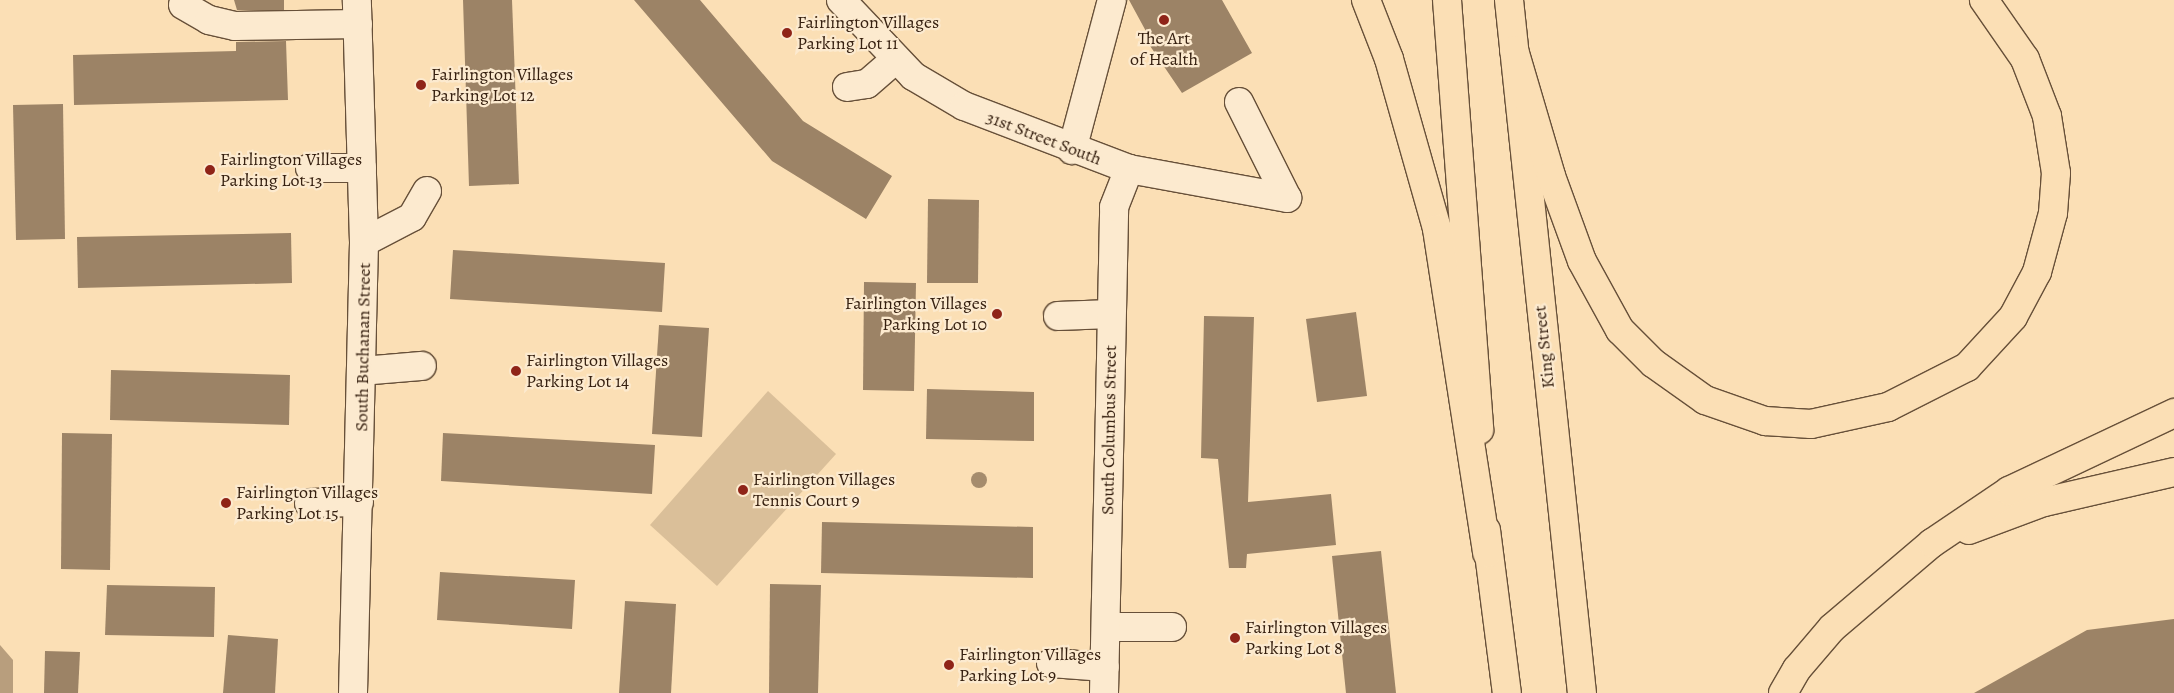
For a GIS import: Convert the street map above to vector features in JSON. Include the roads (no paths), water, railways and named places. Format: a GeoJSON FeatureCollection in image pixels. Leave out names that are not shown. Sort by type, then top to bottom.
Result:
{"type":"FeatureCollection","features":[{"type":"Feature","properties":{"kind":"main road"},"geometry":{"type":"LineString","coordinates":[[1366,0],[1389,59],[1437,229],[1507,693]]}},
{"type":"Feature","properties":{"kind":"main road"},"geometry":{"type":"LineString","coordinates":[[1447,0],[1487,553]]}},
{"type":"Feature","properties":{"kind":"main road","name":"King Street"},"geometry":{"type":"LineString","coordinates":[[1509,0],[1582,693]]}},
{"type":"Feature","properties":{"kind":"main road"},"geometry":{"type":"LineString","coordinates":[[1514,50],[1551,176],[1582,261],[1620,330],[1653,363],[1705,400],[1765,421],[1811,424],[1888,407],[1967,367],[2013,317],[2037,272],[2053,213],[2056,173],[2047,116],[2025,59],[1984,0]]}},
{"type":"Feature","properties":{"kind":"main road"},"geometry":{"type":"LineString","coordinates":[[1783,693],[1797,669],[1832,628],[1932,543],[2009,491],[2174,413]]}},
{"type":"Feature","properties":{"kind":"main road"},"geometry":{"type":"LineString","coordinates":[[1932,543],[2044,502],[2174,472]]}},
{"type":"Feature","properties":{"kind":"street","name":"31st Street South"},"geometry":{"type":"LineString","coordinates":[[841,0],[896,60],[964,106],[1072,150],[1129,169],[1287,198],[1239,102]]}},
{"type":"Feature","properties":{"kind":"street"},"geometry":{"type":"LineString","coordinates":[[1072,150],[1112,0]]}},
{"type":"Feature","properties":{"kind":"street"},"geometry":{"type":"LineString","coordinates":[[183,5],[209,20],[235,26],[358,12]]}},
{"type":"Feature","properties":{"kind":"street","name":"South Buchanan Street"},"geometry":{"type":"LineString","coordinates":[[354,693],[364,242],[358,12]]}},
{"type":"Feature","properties":{"kind":"street"},"geometry":{"type":"LineString","coordinates":[[847,87],[867,84],[896,60]]}},
{"type":"Feature","properties":{"kind":"street"},"geometry":{"type":"LineString","coordinates":[[310,168],[362,168]]}},
{"type":"Feature","properties":{"kind":"street","name":"South Columbus Street"},"geometry":{"type":"LineString","coordinates":[[1105,680],[1114,207],[1129,169]]}},
{"type":"Feature","properties":{"kind":"street"},"geometry":{"type":"LineString","coordinates":[[364,242],[412,217],[427,191]]}},
{"type":"Feature","properties":{"kind":"street"},"geometry":{"type":"LineString","coordinates":[[1058,316],[1111,314]]}},
{"type":"Feature","properties":{"kind":"street"},"geometry":{"type":"LineString","coordinates":[[362,371],[422,366]]}},
{"type":"Feature","properties":{"kind":"street"},"geometry":{"type":"LineString","coordinates":[[309,503],[359,502]]}},
{"type":"Feature","properties":{"kind":"street"},"geometry":{"type":"LineString","coordinates":[[1106,627],[1172,627]]}},
{"type":"Feature","properties":{"kind":"street"},"geometry":{"type":"LineString","coordinates":[[1051,664],[1105,680]]}},
{"type":"Feature","properties":{"kind":"place","name":"The Art of Health"},"geometry":{"type":"Point","coordinates":[1164,20]}},
{"type":"Feature","properties":{"kind":"place","name":"Fairlington Villages Parking Lot 11"},"geometry":{"type":"Point","coordinates":[787,33]}},
{"type":"Feature","properties":{"kind":"place","name":"Fairlington Villages Parking Lot 12"},"geometry":{"type":"Point","coordinates":[421,85]}},
{"type":"Feature","properties":{"kind":"place","name":"Fairlington Villages Parking Lot 13"},"geometry":{"type":"Point","coordinates":[210,170]}},
{"type":"Feature","properties":{"kind":"place","name":"Fairlington Villages Parking Lot 10"},"geometry":{"type":"Point","coordinates":[997,314]}},
{"type":"Feature","properties":{"kind":"place","name":"Fairlington Villages Parking Lot 14"},"geometry":{"type":"Point","coordinates":[516,371]}},
{"type":"Feature","properties":{"kind":"place","name":"Fairlington Villages Tennis Court 9"},"geometry":{"type":"Point","coordinates":[743,490]}},
{"type":"Feature","properties":{"kind":"place","name":"Fairlington Villages Parking Lot 15"},"geometry":{"type":"Point","coordinates":[226,503]}},
{"type":"Feature","properties":{"kind":"place","name":"Fairlington Villages Parking Lot 8"},"geometry":{"type":"Point","coordinates":[1235,638]}},
{"type":"Feature","properties":{"kind":"place","name":"Fairlington Villages Parking Lot 9"},"geometry":{"type":"Point","coordinates":[949,665]}}]}
